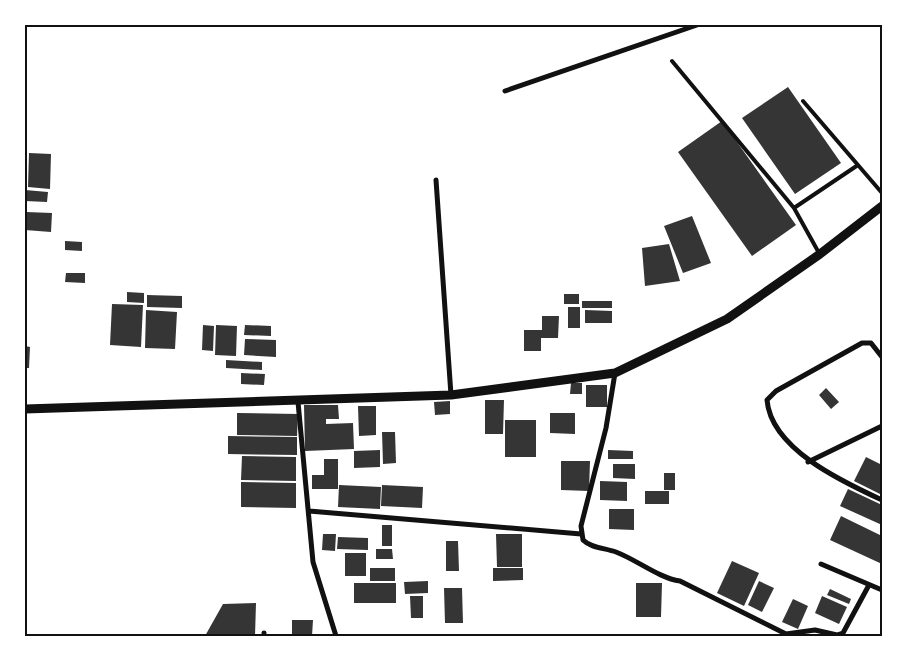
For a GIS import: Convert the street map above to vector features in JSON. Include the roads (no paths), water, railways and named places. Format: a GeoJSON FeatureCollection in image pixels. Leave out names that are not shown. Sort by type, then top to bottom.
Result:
{"type":"FeatureCollection","features":[{"type":"Feature","properties":{"kind":"street"},"geometry":{"type":"LineString","coordinates":[[505,91],[697,25]]}},
{"type":"Feature","properties":{"kind":"street"},"geometry":{"type":"LineString","coordinates":[[436,180],[451,396]]}},
{"type":"Feature","properties":{"kind":"street"},"geometry":{"type":"LineString","coordinates":[[25,409],[451,396],[615,373],[727,319],[820,254],[882,206]]}},
{"type":"Feature","properties":{"kind":"street"},"geometry":{"type":"LineString","coordinates":[[882,357],[871,342],[862,343],[776,391],[767,400],[768,412],[774,423],[808,462],[882,500]]}},
{"type":"Feature","properties":{"kind":"street"},"geometry":{"type":"LineString","coordinates":[[615,373],[606,428],[581,534],[582,540],[587,544],[614,551],[642,563],[661,576],[680,581],[786,634],[815,630],[837,635],[843,633],[869,584]]}},
{"type":"Feature","properties":{"kind":"street"},"geometry":{"type":"LineString","coordinates":[[298,402],[314,562],[336,636]]}},
{"type":"Feature","properties":{"kind":"street"},"geometry":{"type":"LineString","coordinates":[[808,462],[882,426]]}},
{"type":"Feature","properties":{"kind":"street"},"geometry":{"type":"LineString","coordinates":[[310,511],[581,534]]}},
{"type":"Feature","properties":{"kind":"street"},"geometry":{"type":"LineString","coordinates":[[821,564],[882,590]]}},
{"type":"Feature","properties":{"kind":"lane"},"geometry":{"type":"LineString","coordinates":[[672,61],[794,208],[820,254]]}},
{"type":"Feature","properties":{"kind":"lane"},"geometry":{"type":"LineString","coordinates":[[803,101],[882,193]]}},
{"type":"Feature","properties":{"kind":"lane"},"geometry":{"type":"LineString","coordinates":[[794,208],[858,165]]}}]}
